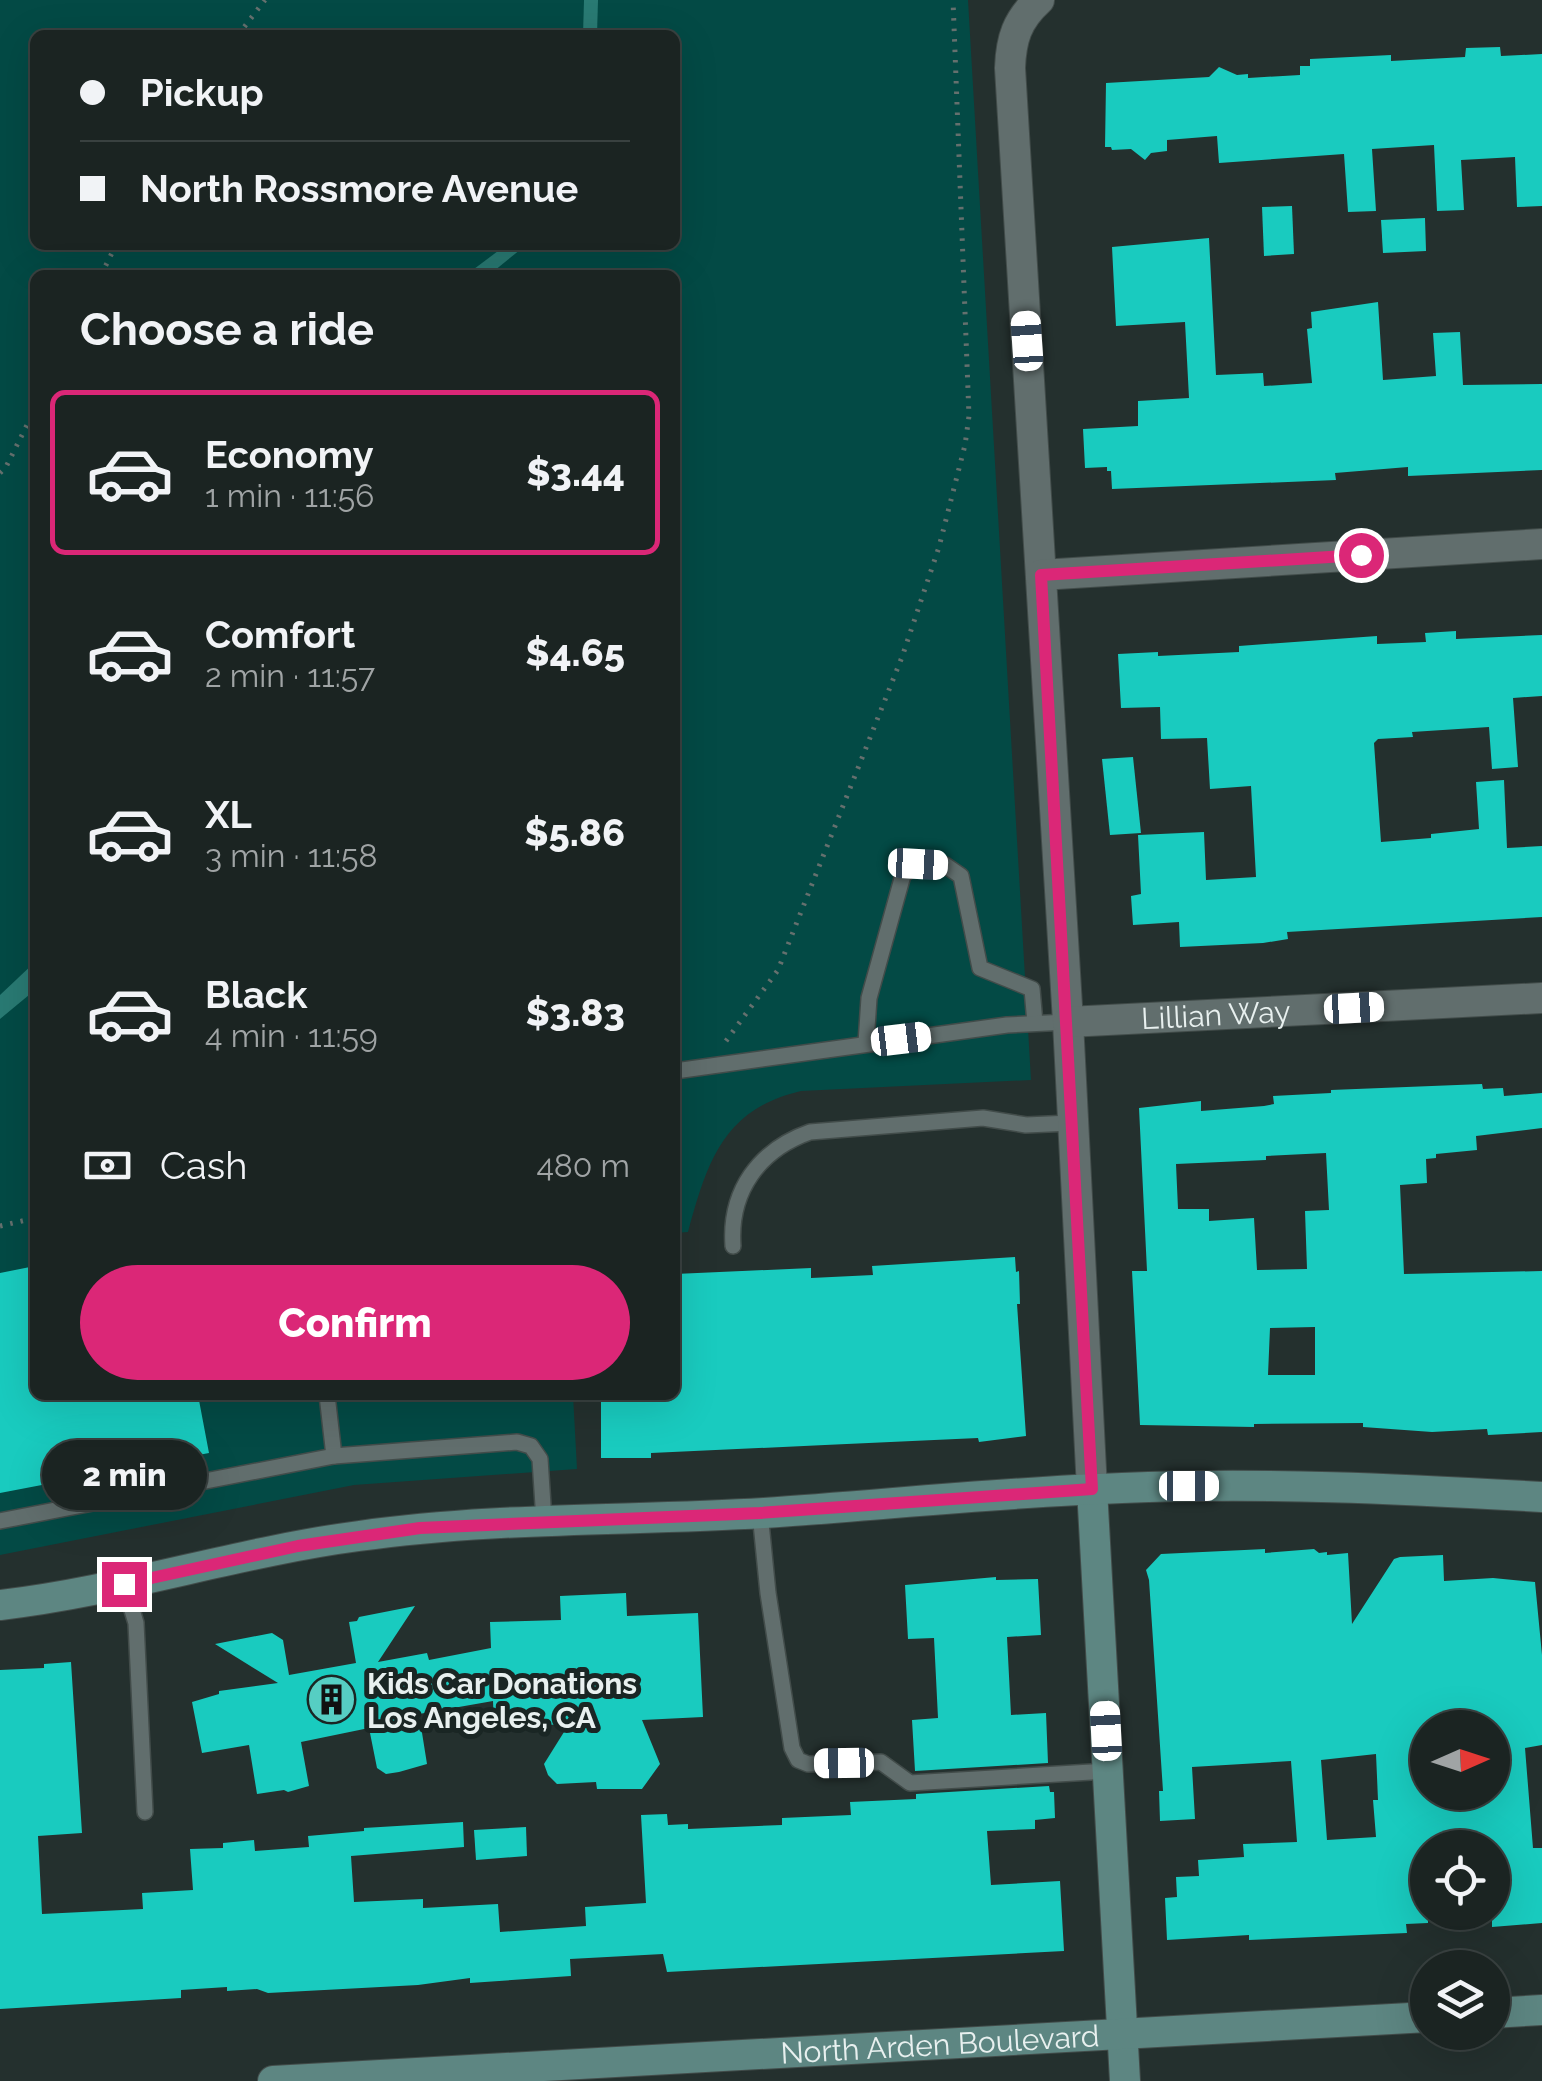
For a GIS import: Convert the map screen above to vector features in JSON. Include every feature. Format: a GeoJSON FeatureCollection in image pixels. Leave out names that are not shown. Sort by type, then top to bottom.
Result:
{"type":"FeatureCollection","features":[{"type":"Feature","properties":{"kind":"street"},"geometry":{"type":"LineString","coordinates":[[1037,2],[1018,22],[1011,43],[1010,68],[1068,1022],[1125,2081]]}},
{"type":"Feature","properties":{"kind":"street"},"geometry":{"type":"LineString","coordinates":[[1041,575],[1542,544]]}},
{"type":"Feature","properties":{"kind":"street","name":"Lillian Way"},"geometry":{"type":"LineString","coordinates":[[1068,1022],[1542,998]]}},
{"type":"Feature","properties":{"kind":"street"},"geometry":{"type":"LineString","coordinates":[[0,1605],[359,1536],[544,1521],[760,1513],[1092,1489],[1189,1486],[1366,1487],[1542,1497]]}},
{"type":"Feature","properties":{"kind":"street"},"geometry":{"type":"LineString","coordinates":[[1510,2012],[1542,2010]]}},
{"type":"Feature","properties":{"kind":"street","name":"North Arden Boulevard"},"geometry":{"type":"LineString","coordinates":[[273,2081],[1410,2018]]}},
{"type":"Feature","properties":{"kind":"lane"},"geometry":{"type":"LineString","coordinates":[[866,1043],[869,998],[903,876],[918,864],[945,865],[961,876],[980,968],[1032,989],[1036,1023]]}},
{"type":"Feature","properties":{"kind":"lane"},"geometry":{"type":"LineString","coordinates":[[680,1070],[866,1043],[1068,1022]]}},
{"type":"Feature","properties":{"kind":"lane"},"geometry":{"type":"LineString","coordinates":[[733,1246],[731,1218],[750,1173],[789,1140],[810,1132],[983,1118],[1026,1126],[1072,1122]]}},
{"type":"Feature","properties":{"kind":"lane"},"geometry":{"type":"LineString","coordinates":[[328,1400],[334,1456]]}},
{"type":"Feature","properties":{"kind":"lane"},"geometry":{"type":"LineString","coordinates":[[0,1521],[334,1456],[499,1443],[531,1446],[540,1459],[544,1521]]}},
{"type":"Feature","properties":{"kind":"lane"},"geometry":{"type":"LineString","coordinates":[[760,1513],[790,1738],[798,1760],[808,1764],[881,1762],[910,1783],[1108,1771]]}},
{"type":"Feature","properties":{"kind":"lane"},"geometry":{"type":"LineString","coordinates":[[124,1584],[136,1623],[145,1812]]}},
{"type":"Feature","properties":{"kind":"path"},"geometry":{"type":"LineString","coordinates":[[242,30],[265,0]]}},
{"type":"Feature","properties":{"kind":"path"},"geometry":{"type":"LineString","coordinates":[[720,1044],[730,1039],[778,970],[902,657],[939,547],[965,446],[969,416],[953,0]]}},
{"type":"Feature","properties":{"kind":"path"},"geometry":{"type":"LineString","coordinates":[[0,473],[30,419]]}},
{"type":"Feature","properties":{"kind":"path"},"geometry":{"type":"LineString","coordinates":[[0,1226],[30,1219]]}},
{"type":"Feature","properties":{"kind":"shaded area"},"geometry":{"type":"Polygon","coordinates":[[[0,0],[968,0],[1031,1080],[801,1091],[775,1099],[753,1111],[722,1142],[703,1183],[688,1232],[680,1233],[680,270],[30,270],[30,1400],[573,1400],[577,1469],[354,1485],[0,1555],[0,0]]]}},
{"type":"Feature","properties":{"kind":"shaded area"},"geometry":{"type":"Polygon","coordinates":[[[584,0],[598,0],[597,30],[583,30],[584,0]]]}},
{"type":"Feature","properties":{"kind":"shaded area"},"geometry":{"type":"Polygon","coordinates":[[[499,250],[520,250],[495,270],[473,270],[499,250]]]}},
{"type":"Feature","properties":{"kind":"shaded area"},"geometry":{"type":"Polygon","coordinates":[[[30,967],[30,994],[0,1019],[0,995],[30,967]]]}},
{"type":"Feature","properties":{"kind":"building"},"geometry":{"type":"Polygon","coordinates":[[[1500,47],[1501,56],[1542,54],[1542,206],[1517,207],[1515,157],[1461,160],[1464,210],[1437,211],[1434,145],[1372,149],[1376,211],[1348,212],[1344,154],[1219,163],[1217,136],[1167,140],[1167,151],[1151,153],[1145,160],[1131,149],[1105,147],[1106,83],[1209,77],[1219,67],[1237,75],[1248,74],[1248,78],[1300,75],[1300,66],[1310,66],[1310,59],[1391,55],[1391,61],[1465,57],[1466,48],[1500,47]]]}},
{"type":"Feature","properties":{"kind":"building"},"geometry":{"type":"Polygon","coordinates":[[[1292,206],[1294,254],[1264,256],[1262,207],[1292,206]]]}},
{"type":"Feature","properties":{"kind":"building"},"geometry":{"type":"Polygon","coordinates":[[[1425,218],[1426,251],[1383,253],[1381,220],[1425,218]]]}},
{"type":"Feature","properties":{"kind":"building"},"geometry":{"type":"Polygon","coordinates":[[[1209,238],[1216,375],[1263,373],[1264,386],[1312,383],[1307,329],[1312,328],[1311,312],[1378,302],[1383,380],[1436,376],[1433,333],[1460,332],[1463,385],[1542,384],[1542,470],[1408,476],[1408,467],[1335,473],[1336,480],[1112,489],[1111,471],[1107,467],[1085,468],[1083,429],[1138,426],[1138,401],[1189,398],[1185,322],[1116,326],[1112,247],[1209,238]]]}},
{"type":"Feature","properties":{"kind":"building"},"geometry":{"type":"Polygon","coordinates":[[[1456,631],[1456,639],[1542,635],[1542,696],[1513,698],[1518,767],[1492,769],[1489,727],[1412,732],[1413,737],[1378,739],[1374,743],[1381,842],[1479,829],[1476,782],[1504,780],[1507,848],[1542,846],[1542,917],[1287,932],[1288,939],[1263,943],[1180,947],[1179,922],[1133,925],[1131,896],[1141,894],[1138,835],[1204,832],[1206,880],[1256,877],[1251,786],[1210,789],[1207,738],[1161,739],[1160,707],[1121,708],[1118,654],[1239,652],[1239,646],[1377,636],[1377,644],[1426,642],[1425,633],[1456,631]]]}},
{"type":"Feature","properties":{"kind":"building"},"geometry":{"type":"Polygon","coordinates":[[[1133,757],[1141,833],[1110,835],[1102,759],[1133,757]]]}},
{"type":"Feature","properties":{"kind":"building"},"geometry":{"type":"Polygon","coordinates":[[[1482,1084],[1483,1089],[1503,1088],[1504,1096],[1542,1093],[1542,1128],[1476,1136],[1477,1150],[1436,1154],[1436,1158],[1426,1159],[1427,1183],[1400,1185],[1404,1274],[1542,1271],[1542,1432],[1488,1435],[1487,1429],[1432,1432],[1363,1427],[1363,1423],[1254,1427],[1140,1425],[1132,1271],[1147,1271],[1139,1108],[1201,1101],[1201,1111],[1264,1106],[1274,1104],[1273,1096],[1482,1084]],[[1326,1153],[1176,1164],[1178,1209],[1209,1209],[1209,1221],[1254,1218],[1257,1270],[1307,1269],[1305,1211],[1329,1210],[1326,1153]],[[1315,1327],[1270,1328],[1268,1375],[1315,1375],[1315,1327]]]}},
{"type":"Feature","properties":{"kind":"building"},"geometry":{"type":"Polygon","coordinates":[[[1015,1257],[1016,1272],[1019,1271],[1017,1304],[1026,1436],[979,1442],[978,1438],[601,1458],[601,1400],[680,1400],[680,1274],[811,1268],[811,1278],[873,1275],[872,1266],[1015,1257]]]}},
{"type":"Feature","properties":{"kind":"building"},"geometry":{"type":"Polygon","coordinates":[[[30,1267],[30,1400],[199,1400],[209,1453],[0,1493],[0,1273],[30,1267]]]}},
{"type":"Feature","properties":{"kind":"building"},"geometry":{"type":"Polygon","coordinates":[[[1265,1549],[1265,1553],[1314,1549],[1327,1555],[1348,1553],[1352,1624],[1394,1559],[1400,1557],[1443,1555],[1444,1581],[1493,1578],[1535,1582],[1542,1655],[1542,1745],[1525,1748],[1533,1848],[1542,1848],[1542,1923],[1510,1926],[1510,1830],[1410,1830],[1407,1933],[1167,1940],[1165,1898],[1177,1897],[1176,1877],[1199,1876],[1198,1860],[1244,1857],[1243,1844],[1297,1842],[1291,1761],[1192,1767],[1195,1819],[1160,1821],[1159,1791],[1163,1791],[1146,1570],[1161,1554],[1265,1549]],[[1376,1754],[1321,1760],[1327,1840],[1376,1837],[1373,1800],[1378,1800],[1376,1754]]]}},
{"type":"Feature","properties":{"kind":"building"},"geometry":{"type":"Polygon","coordinates":[[[996,1577],[1038,1579],[1041,1635],[1007,1637],[1011,1715],[1046,1713],[1048,1763],[915,1771],[912,1720],[938,1718],[934,1638],[908,1639],[905,1585],[996,1577]]]}},
{"type":"Feature","properties":{"kind":"building"},"geometry":{"type":"Polygon","coordinates":[[[626,1593],[627,1616],[698,1613],[703,1717],[642,1720],[660,1764],[642,1789],[597,1789],[596,1782],[557,1784],[544,1764],[569,1724],[494,1727],[493,1701],[419,1714],[427,1764],[399,1772],[386,1774],[377,1768],[369,1728],[301,1742],[309,1786],[288,1792],[257,1794],[249,1745],[202,1753],[192,1702],[219,1691],[278,1683],[215,1644],[272,1633],[283,1640],[289,1675],[356,1663],[349,1622],[415,1606],[378,1662],[427,1653],[429,1660],[491,1648],[490,1622],[561,1620],[560,1596],[626,1593]]]}},
{"type":"Feature","properties":{"kind":"building"},"geometry":{"type":"Polygon","coordinates":[[[71,1662],[82,1833],[38,1836],[42,1914],[143,1909],[142,1893],[193,1890],[190,1849],[223,1848],[223,1843],[254,1840],[255,1851],[309,1847],[308,1836],[463,1822],[464,1847],[351,1856],[354,1902],[423,1899],[423,1908],[498,1904],[500,1932],[586,1926],[585,1907],[646,1903],[641,1815],[667,1814],[668,1825],[688,1824],[688,1829],[782,1825],[782,1818],[851,1815],[850,1802],[1049,1786],[1050,1792],[1054,1792],[1055,1818],[1035,1820],[1035,1829],[987,1831],[991,1885],[1060,1881],[1064,1951],[667,1972],[663,1954],[570,1959],[571,1976],[470,1983],[470,1978],[418,1985],[268,1993],[257,1989],[227,1991],[227,1987],[181,1990],[181,1998],[0,2009],[0,1670],[71,1662]]]}},
{"type":"Feature","properties":{"kind":"building"},"geometry":{"type":"Polygon","coordinates":[[[526,1827],[527,1856],[476,1860],[474,1830],[526,1827]]]}},
{"type":"Feature","properties":{"kind":"place","name":"Kids Car Donations Los Angeles, CA"},"geometry":{"type":"Point","coordinates":[332,1700]}},
{"type":"Feature","properties":{"kind":"route"},"geometry":{"type":"LineString","coordinates":[[124,1584],[298,1546],[420,1528],[760,1513],[1092,1489],[1041,575],[1361,555]]}}]}
